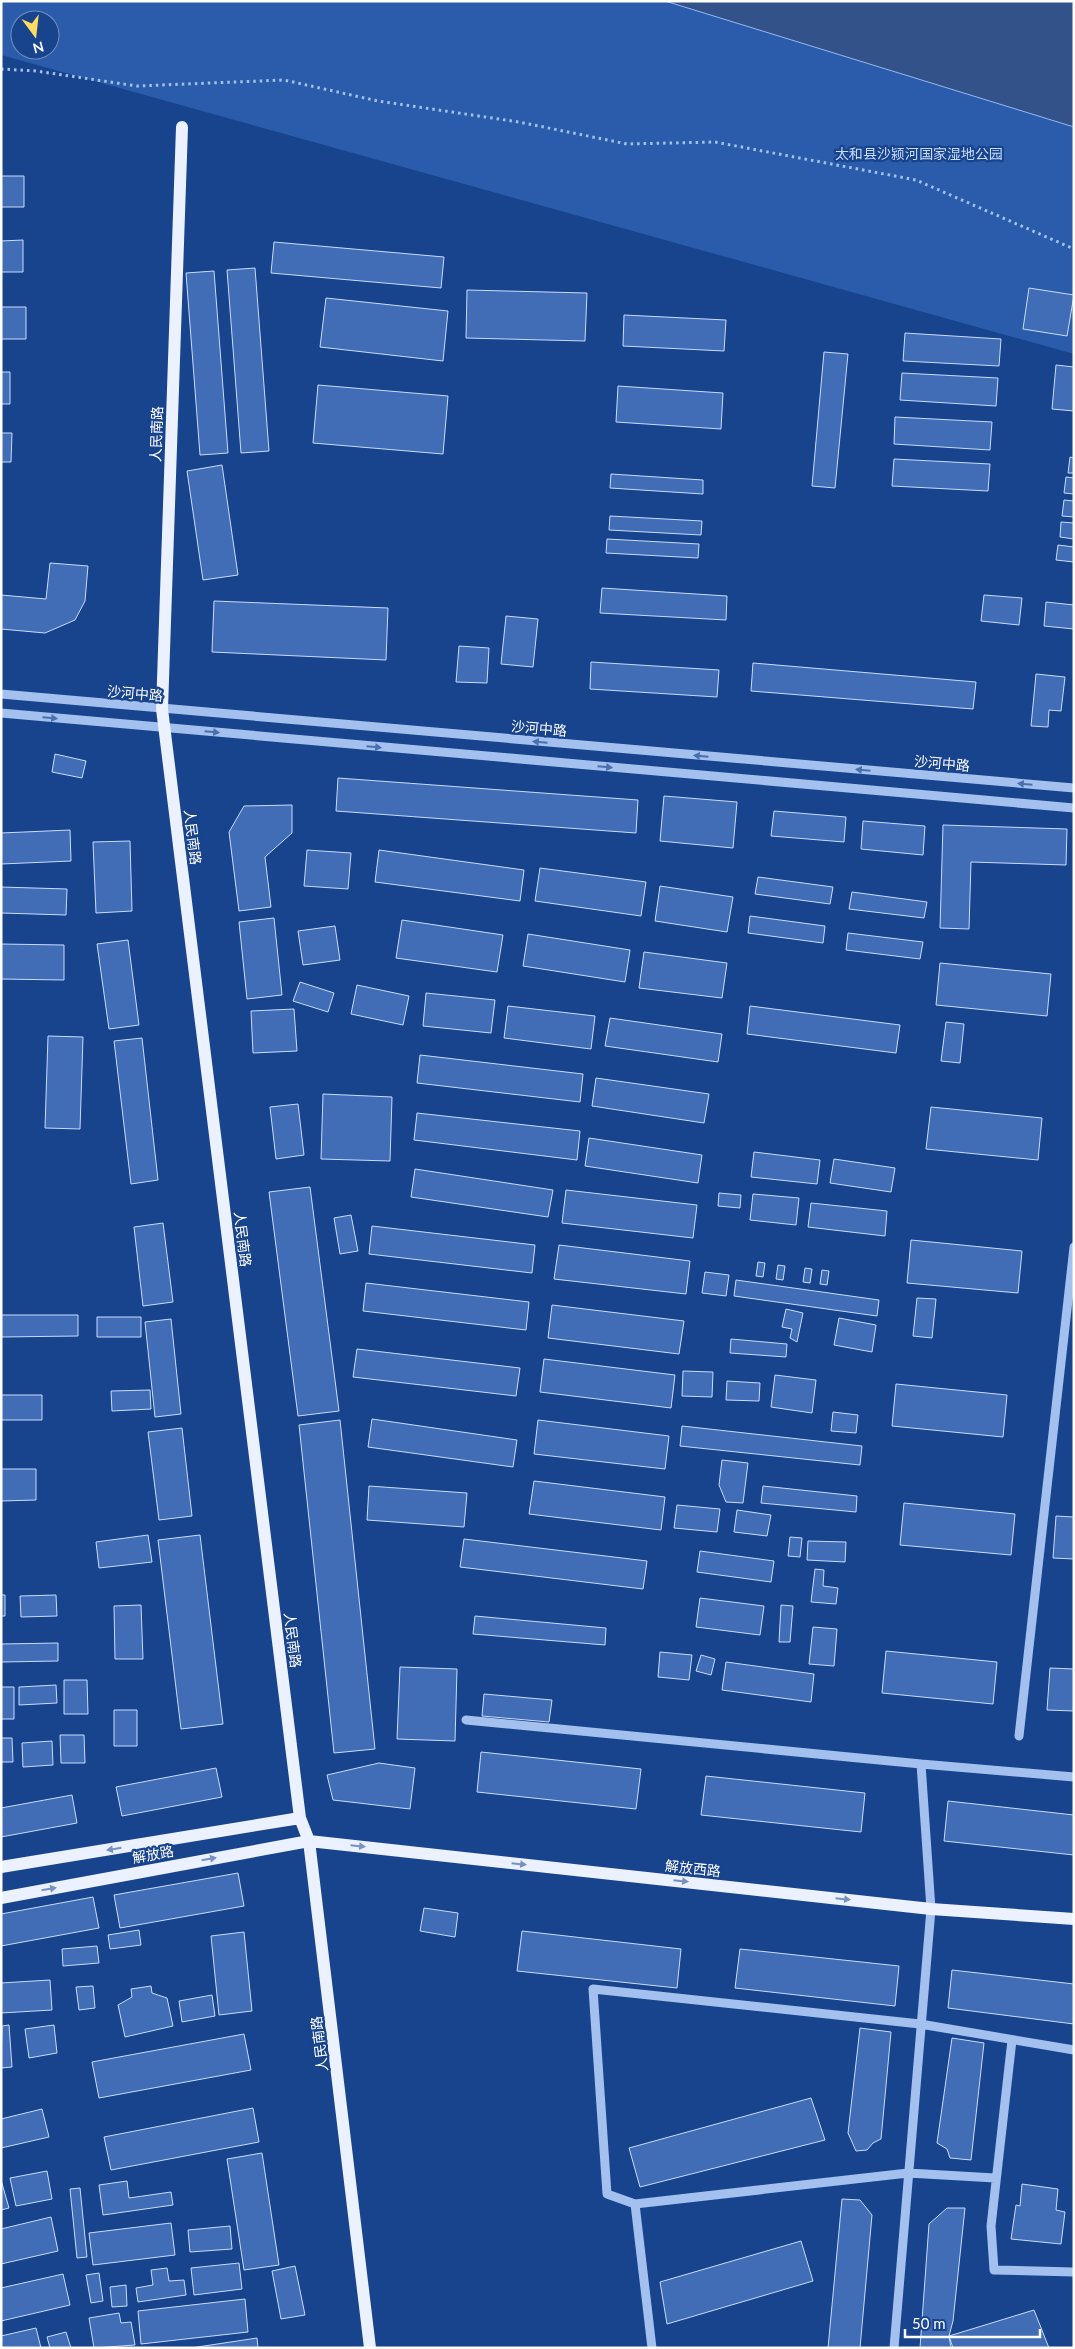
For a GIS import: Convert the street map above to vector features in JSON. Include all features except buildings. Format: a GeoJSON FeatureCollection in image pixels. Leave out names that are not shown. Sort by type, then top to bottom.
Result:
{"type":"FeatureCollection","features":[{"type":"Feature","properties":{"kind":"main road","name":"人民南路"},"geometry":{"type":"LineString","coordinates":[[182,127],[162,709],[300,1818],[310,1841],[370,2348]]}},
{"type":"Feature","properties":{"kind":"main road","name":"解放路"},"geometry":{"type":"LineString","coordinates":[[1,1868],[300,1818]]}},
{"type":"Feature","properties":{"kind":"main road","name":"解放路"},"geometry":{"type":"LineString","coordinates":[[1,1898],[310,1841]]}},
{"type":"Feature","properties":{"kind":"main road","name":"解放西路"},"geometry":{"type":"LineString","coordinates":[[310,1841],[930,1908],[1074,1919]]}},
{"type":"Feature","properties":{"kind":"street","name":"沙河中路"},"geometry":{"type":"LineString","coordinates":[[1,694],[1074,788]]}},
{"type":"Feature","properties":{"kind":"street"},"geometry":{"type":"LineString","coordinates":[[1,714],[1074,808]]}},
{"type":"Feature","properties":{"kind":"street"},"geometry":{"type":"LineString","coordinates":[[1018,1736],[1074,1246]]}},
{"type":"Feature","properties":{"kind":"street"},"geometry":{"type":"LineString","coordinates":[[466,1720],[1074,1777]]}},
{"type":"Feature","properties":{"kind":"street"},"geometry":{"type":"LineString","coordinates":[[894,2348],[930,1908],[921,1764]]}},
{"type":"Feature","properties":{"kind":"street"},"geometry":{"type":"LineString","coordinates":[[995,2178],[908,2173],[634,2204],[607,2194],[593,1989],[920,2024],[1074,2050]]}},
{"type":"Feature","properties":{"kind":"street"},"geometry":{"type":"LineString","coordinates":[[1012,2040],[991,2226],[994,2270],[1074,2272]]}},
{"type":"Feature","properties":{"kind":"street"},"geometry":{"type":"LineString","coordinates":[[634,2204],[652,2348]]}},
{"type":"Feature","properties":{"kind":"path"},"geometry":{"type":"LineString","coordinates":[[1,69],[36,71],[137,86],[284,80],[378,101],[519,122],[626,144],[715,142],[916,180],[1074,249]]}},
{"type":"Feature","properties":{"kind":"green space","name":"太和县沙颍河国家湿地公园"},"geometry":{"type":"Polygon","coordinates":[[[1,1],[1074,1],[1074,354],[19,60],[60,60],[60,10],[10,10],[10,58],[1,55],[1,1]]]}},
{"type":"Feature","properties":{"kind":"shaded area"},"geometry":{"type":"Polygon","coordinates":[[[665,1],[1074,1],[1074,127],[665,1]]]}}]}
